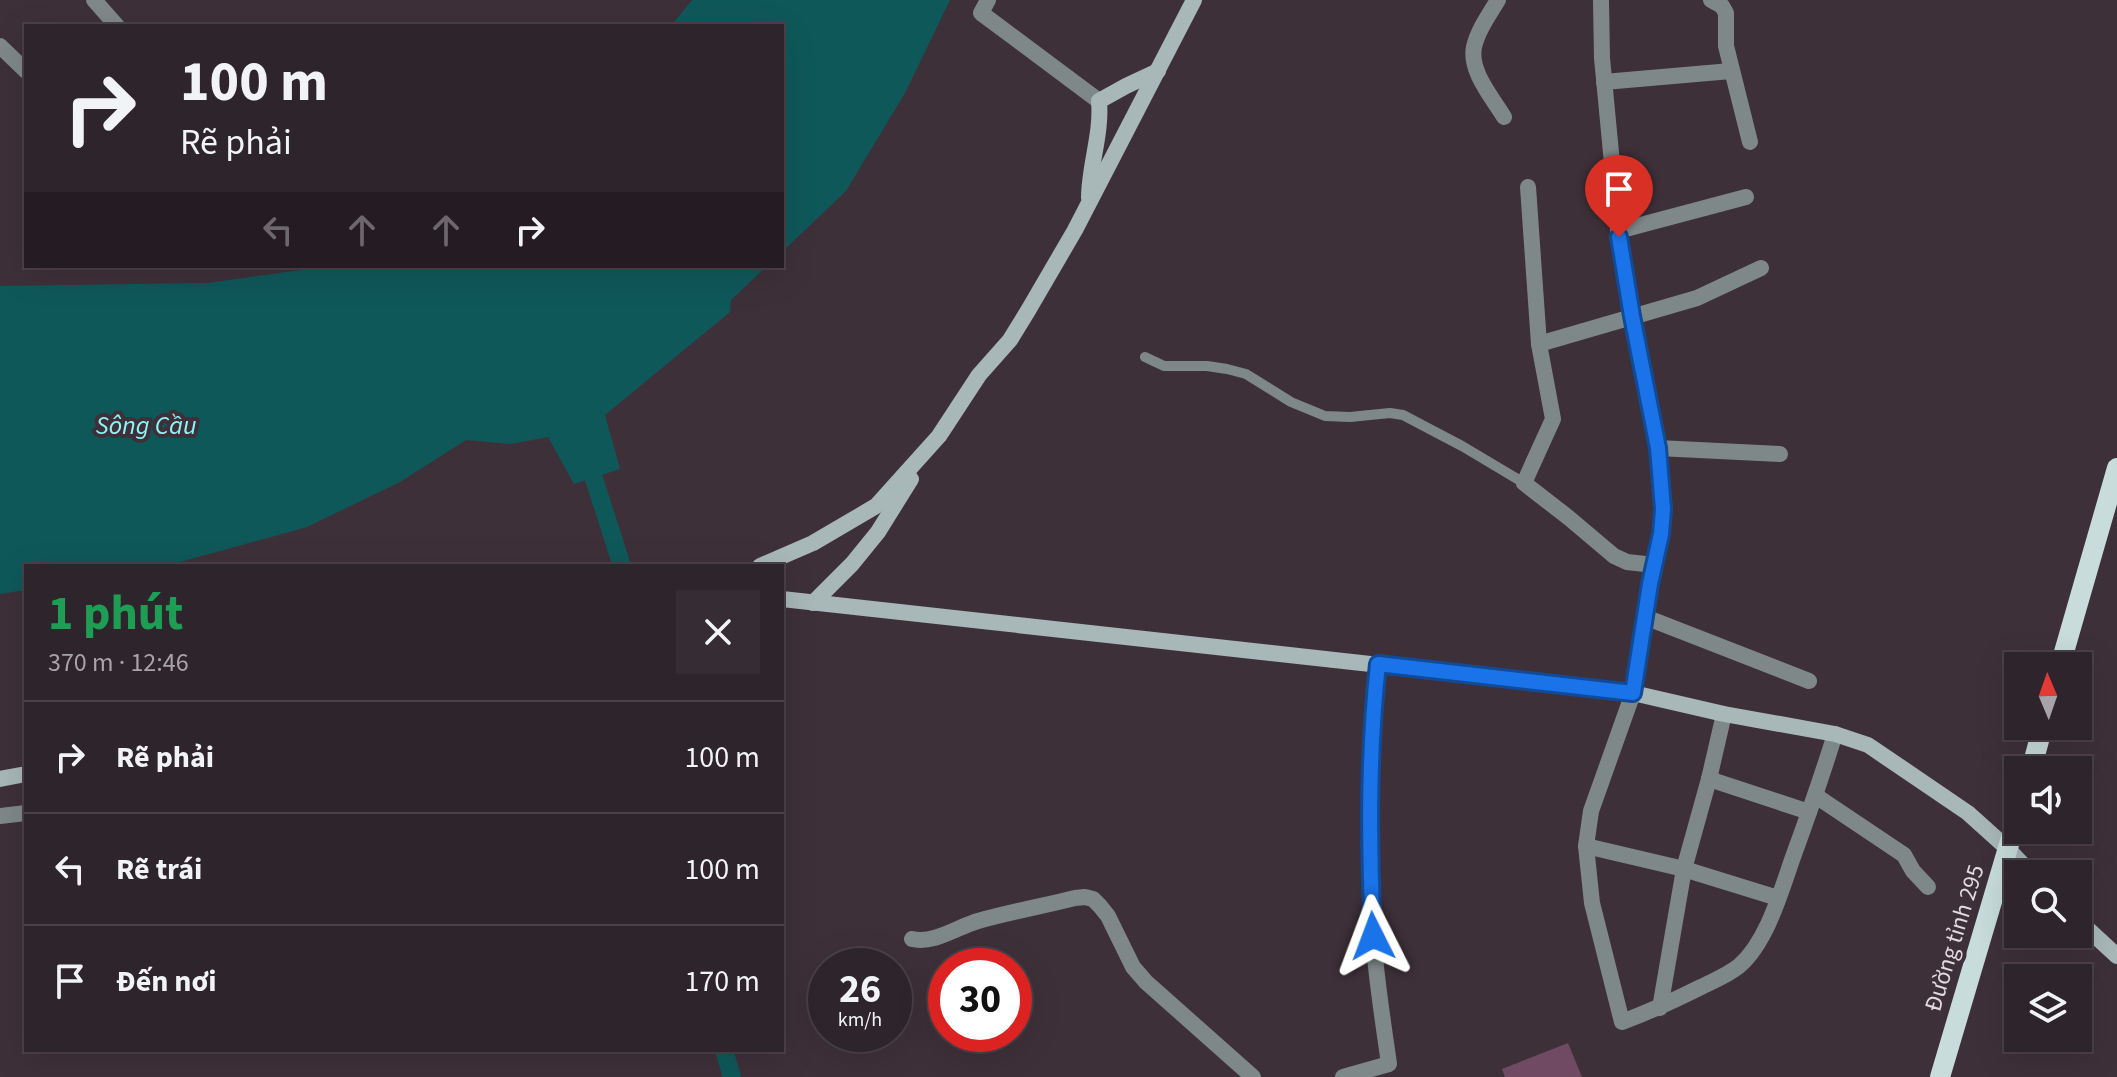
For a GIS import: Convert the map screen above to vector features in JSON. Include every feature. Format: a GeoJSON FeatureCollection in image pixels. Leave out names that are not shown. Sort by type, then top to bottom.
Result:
{"type":"FeatureCollection","features":[{"type":"Feature","properties":{"kind":"main road"},"geometry":{"type":"LineString","coordinates":[[2064,652],[2117,468]]}},
{"type":"Feature","properties":{"kind":"main road","name":"Đường tỉnh 295"},"geometry":{"type":"LineString","coordinates":[[1940,1077],[2009,844]]}},
{"type":"Feature","properties":{"kind":"street"},"geometry":{"type":"LineString","coordinates":[[94,0],[115,24]]}},
{"type":"Feature","properties":{"kind":"street"},"geometry":{"type":"LineString","coordinates":[[988,0],[981,13],[1099,101]]}},
{"type":"Feature","properties":{"kind":"street"},"geometry":{"type":"LineString","coordinates":[[813,603],[852,564],[878,532],[979,375],[1016,330],[1089,204],[1194,0]]}},
{"type":"Feature","properties":{"kind":"street"},"geometry":{"type":"LineString","coordinates":[[1498,0],[1479,33],[1473,58],[1475,68],[1504,117]]}},
{"type":"Feature","properties":{"kind":"street"},"geometry":{"type":"LineString","coordinates":[[1601,0],[1604,82],[1618,231],[1658,448],[1663,509],[1633,693],[1591,811],[1586,846],[1595,919],[1622,1022],[1660,1008],[1739,966],[1760,939],[1778,898],[1835,734]]}},
{"type":"Feature","properties":{"kind":"street"},"geometry":{"type":"LineString","coordinates":[[1711,0],[1722,6],[1726,13],[1725,38],[1731,71],[1750,142]]}},
{"type":"Feature","properties":{"kind":"street"},"geometry":{"type":"LineString","coordinates":[[0,46],[24,69]]}},
{"type":"Feature","properties":{"kind":"street"},"geometry":{"type":"LineString","coordinates":[[1099,101],[1158,71]]}},
{"type":"Feature","properties":{"kind":"street"},"geometry":{"type":"LineString","coordinates":[[1604,82],[1731,71]]}},
{"type":"Feature","properties":{"kind":"street"},"geometry":{"type":"LineString","coordinates":[[1089,204],[1091,170],[1100,121],[1099,101]]}},
{"type":"Feature","properties":{"kind":"street"},"geometry":{"type":"LineString","coordinates":[[1528,187],[1539,344],[1553,419],[1524,483],[1614,556],[1627,562],[1654,565]]}},
{"type":"Feature","properties":{"kind":"street"},"geometry":{"type":"LineString","coordinates":[[1618,231],[1746,197]]}},
{"type":"Feature","properties":{"kind":"street"},"geometry":{"type":"LineString","coordinates":[[1539,344],[1697,298],[1761,268]]}},
{"type":"Feature","properties":{"kind":"street"},"geometry":{"type":"LineString","coordinates":[[765,564],[813,543],[876,506],[939,436]]}},
{"type":"Feature","properties":{"kind":"street"},"geometry":{"type":"LineString","coordinates":[[1658,448],[1780,454]]}},
{"type":"Feature","properties":{"kind":"street"},"geometry":{"type":"LineString","coordinates":[[784,599],[1633,693],[1724,714],[1835,734],[1868,745],[1906,770],[1968,813],[2019,860]]}},
{"type":"Feature","properties":{"kind":"street"},"geometry":{"type":"LineString","coordinates":[[1645,617],[1809,681]]}},
{"type":"Feature","properties":{"kind":"street"},"geometry":{"type":"LineString","coordinates":[[1343,1077],[1391,1070],[1374,949],[1370,861],[1371,724],[1378,664]]}},
{"type":"Feature","properties":{"kind":"street"},"geometry":{"type":"LineString","coordinates":[[1660,1008],[1684,869],[1724,714]]}},
{"type":"Feature","properties":{"kind":"street"},"geometry":{"type":"LineString","coordinates":[[0,779],[24,774]]}},
{"type":"Feature","properties":{"kind":"street"},"geometry":{"type":"LineString","coordinates":[[1709,779],[1812,804],[1904,855],[1928,887]]}},
{"type":"Feature","properties":{"kind":"street"},"geometry":{"type":"LineString","coordinates":[[0,816],[24,813]]}},
{"type":"Feature","properties":{"kind":"street"},"geometry":{"type":"LineString","coordinates":[[1586,846],[1684,869],[1778,898]]}},
{"type":"Feature","properties":{"kind":"street"},"geometry":{"type":"LineString","coordinates":[[912,939],[918,941],[934,937],[975,922],[1075,898],[1093,899],[1108,916],[1133,967],[1146,982],[1253,1077]]}},
{"type":"Feature","properties":{"kind":"street"},"geometry":{"type":"LineString","coordinates":[[2092,933],[2117,956]]}},
{"type":"Feature","properties":{"kind":"lane"},"geometry":{"type":"LineString","coordinates":[[1145,357],[1164,366],[1207,366],[1246,374],[1291,402],[1325,416],[1403,415],[1524,483]]}},
{"type":"Feature","properties":{"kind":"shaded area"},"geometry":{"type":"Polygon","coordinates":[[[1568,1043],[1582,1077],[1505,1077],[1502,1069],[1568,1043]]]}},
{"type":"Feature","properties":{"kind":"water"},"geometry":{"type":"Polygon","coordinates":[[[692,0],[950,0],[905,93],[846,191],[784,250],[784,24],[673,24],[692,0]]]}},
{"type":"Feature","properties":{"kind":"water","name":"Sông Cầu"},"geometry":{"type":"Polygon","coordinates":[[[316,268],[765,268],[731,300],[730,312],[605,415],[620,469],[574,484],[548,437],[511,444],[466,440],[400,482],[307,527],[173,564],[24,564],[24,590],[0,594],[0,286],[208,283],[316,268]]]}},
{"type":"Feature","properties":{"kind":"waterway"},"geometry":{"type":"LineString","coordinates":[[586,454],[621,564]]}},
{"type":"Feature","properties":{"kind":"waterway"},"geometry":{"type":"LineString","coordinates":[[725,1052],[732,1077]]}},
{"type":"Feature","properties":{"kind":"route"},"geometry":{"type":"LineString","coordinates":[[1373,936],[1369,776],[1378,664],[1633,693],[1663,509],[1658,448],[1619,237]]}}]}
